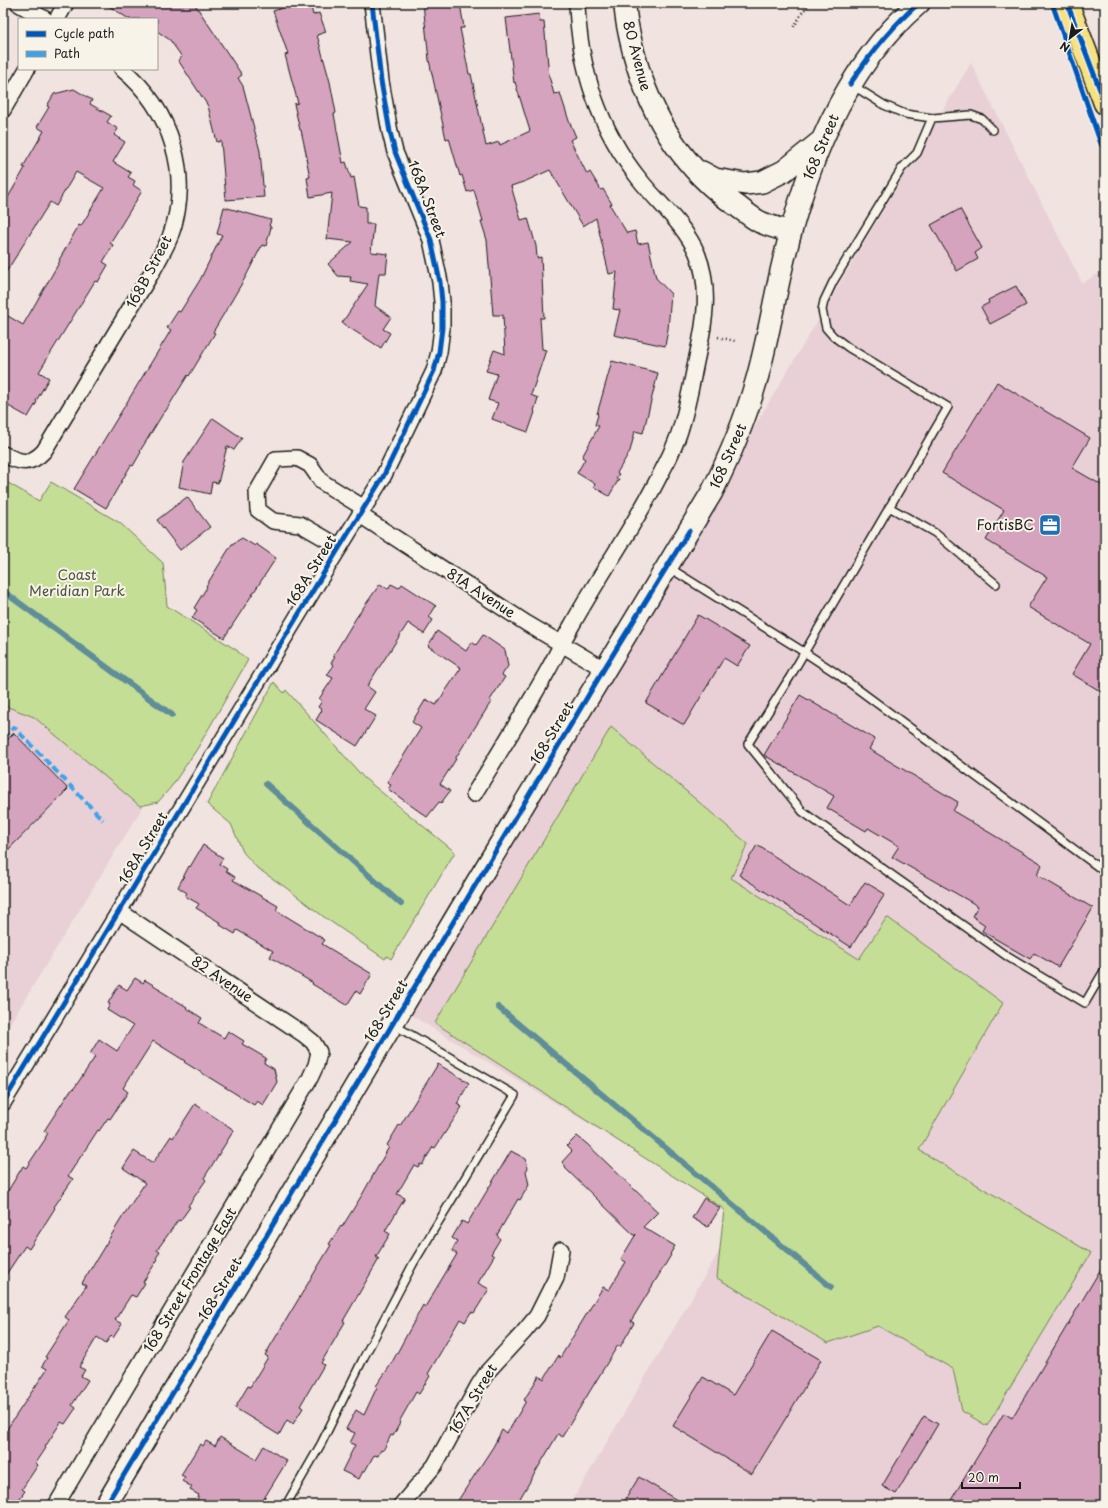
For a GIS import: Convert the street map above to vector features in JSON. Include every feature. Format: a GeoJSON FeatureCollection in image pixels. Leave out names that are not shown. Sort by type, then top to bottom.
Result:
{"type":"FeatureCollection","features":[{"type":"Feature","properties":{"kind":"main road","name":"80 Avenue"},"geometry":{"type":"LineString","coordinates":[[625,3],[630,41],[640,76],[654,110],[670,139],[692,167],[719,194],[760,222],[791,232]]}},
{"type":"Feature","properties":{"kind":"main road","name":"168 Street"},"geometry":{"type":"LineString","coordinates":[[112,1503],[392,1024],[604,669],[668,567],[719,478],[743,424],[756,381],[799,203],[822,141],[834,113],[850,84],[868,58],[908,12],[919,3]]}},
{"type":"Feature","properties":{"kind":"main road"},"geometry":{"type":"LineString","coordinates":[[1067,3],[1105,103]]}},
{"type":"Feature","properties":{"kind":"main road"},"geometry":{"type":"LineString","coordinates":[[692,167],[715,179],[745,184],[762,182],[784,171],[822,141]]}},
{"type":"Feature","properties":{"kind":"street"},"geometry":{"type":"LineString","coordinates":[[58,18],[66,3]]}},
{"type":"Feature","properties":{"kind":"street","name":"168A Street"},"geometry":{"type":"LineString","coordinates":[[3,1103],[383,477],[432,376],[439,352],[442,314],[440,282],[431,240],[395,152],[390,132],[382,88],[372,3]]}},
{"type":"Feature","properties":{"kind":"street"},"geometry":{"type":"LineString","coordinates":[[474,794],[650,496],[676,441],[686,409],[704,330],[706,292],[696,251],[679,224],[650,193],[632,170],[617,147],[604,121],[592,94],[586,71],[579,36],[577,3]]}},
{"type":"Feature","properties":{"kind":"street"},"geometry":{"type":"LineString","coordinates":[[19,4],[42,18]]}},
{"type":"Feature","properties":{"kind":"street"},"geometry":{"type":"LineString","coordinates":[[3,110],[26,70]]}},
{"type":"Feature","properties":{"kind":"street","name":"168B Street"},"geometry":{"type":"LineString","coordinates":[[3,454],[19,461],[30,462],[40,456],[48,446],[157,262],[170,237],[178,194],[176,157],[163,118],[153,101],[135,80],[123,70]]}},
{"type":"Feature","properties":{"kind":"street","name":"81A Avenue"},"geometry":{"type":"LineString","coordinates":[[340,546],[300,524],[272,521],[258,510],[257,492],[276,459],[297,458],[310,465],[322,482],[362,512],[526,623],[604,669]]}},
{"type":"Feature","properties":{"kind":"street","name":"82 Avenue"},"geometry":{"type":"LineString","coordinates":[[119,911],[303,1034],[313,1042],[319,1052]]}},
{"type":"Feature","properties":{"kind":"street","name":"168 Street Frontage East"},"geometry":{"type":"LineString","coordinates":[[56,1505],[310,1078],[316,1065],[319,1052]]}},
{"type":"Feature","properties":{"kind":"street","name":"167A Street"},"geometry":{"type":"LineString","coordinates":[[401,1505],[435,1465],[478,1386],[488,1371],[537,1316],[556,1278],[561,1250]]}},
{"type":"Feature","properties":{"kind":"lane"},"geometry":{"type":"LineString","coordinates":[[850,84],[898,112],[913,116],[932,118],[971,115],[982,119],[993,130]]}},
{"type":"Feature","properties":{"kind":"lane"},"geometry":{"type":"LineString","coordinates":[[932,118],[917,153],[902,168],[833,282],[824,301],[822,310],[826,328],[833,336],[849,348],[948,407],[790,677],[748,744],[803,812],[1008,957],[1085,1003],[1105,969]]}},
{"type":"Feature","properties":{"kind":"lane"},"geometry":{"type":"LineString","coordinates":[[889,507],[935,533],[996,584]]}},
{"type":"Feature","properties":{"kind":"lane"},"geometry":{"type":"LineString","coordinates":[[668,567],[836,673],[1105,872]]}},
{"type":"Feature","properties":{"kind":"lane"},"geometry":{"type":"LineString","coordinates":[[286,1505],[321,1444],[363,1359],[413,1264],[515,1095],[392,1024]]}},
{"type":"Feature","properties":{"kind":"path"},"geometry":{"type":"LineString","coordinates":[[794,27],[803,11],[811,3]]}},
{"type":"Feature","properties":{"kind":"path"},"geometry":{"type":"LineString","coordinates":[[713,336],[735,341]]}},
{"type":"Feature","properties":{"kind":"shaded area"},"geometry":{"type":"Polygon","coordinates":[[[971,63],[1082,283],[1098,274],[1105,288],[1105,1505],[570,1505],[740,1216],[406,1012],[971,63]]]}},
{"type":"Feature","properties":{"kind":"shaded area"},"geometry":{"type":"Polygon","coordinates":[[[3,622],[183,741],[3,1035],[3,622]]]}},
{"type":"Feature","properties":{"kind":"green space","name":"Coast Meridian Park"},"geometry":{"type":"Polygon","coordinates":[[[3,480],[39,501],[51,482],[120,523],[163,563],[167,606],[238,651],[248,660],[197,749],[171,787],[158,802],[140,806],[34,717],[3,705],[3,480]]]}},
{"type":"Feature","properties":{"kind":"green space"},"geometry":{"type":"Polygon","coordinates":[[[274,682],[284,693],[286,690],[364,778],[455,852],[391,959],[387,956],[385,959],[257,868],[243,852],[231,824],[207,804],[274,682]]]}},
{"type":"Feature","properties":{"kind":"green space"},"geometry":{"type":"Polygon","coordinates":[[[611,727],[748,844],[731,878],[859,959],[887,917],[1003,1003],[919,1150],[1091,1253],[987,1426],[962,1411],[953,1369],[878,1326],[828,1343],[717,1278],[724,1209],[435,1023],[611,727]]]}},
{"type":"Feature","properties":{"kind":"building"},"geometry":{"type":"Polygon","coordinates":[[[104,3],[194,3],[242,75],[238,78],[243,86],[260,151],[264,197],[226,200],[221,141],[217,142],[208,106],[178,60],[182,57],[170,40],[158,32],[158,18],[127,18],[104,3]]]}},
{"type":"Feature","properties":{"kind":"building"},"geometry":{"type":"Polygon","coordinates":[[[297,3],[310,3],[313,15],[319,13],[326,32],[317,35],[330,82],[343,163],[346,162],[351,178],[354,177],[359,206],[366,207],[366,224],[374,224],[371,252],[388,254],[386,273],[379,273],[375,306],[391,317],[383,329],[390,333],[381,348],[342,323],[368,284],[350,281],[351,277],[338,276],[328,264],[353,242],[327,239],[332,193],[310,197],[307,178],[310,177],[307,158],[294,104],[298,103],[285,55],[288,54],[273,11],[297,3]]]}},
{"type":"Feature","properties":{"kind":"building"},"geometry":{"type":"Polygon","coordinates":[[[423,3],[460,3],[464,28],[460,28],[486,146],[499,142],[500,145],[530,131],[515,82],[514,83],[506,18],[539,14],[540,22],[544,22],[549,76],[554,94],[560,93],[576,137],[570,140],[587,174],[590,172],[601,190],[603,189],[612,204],[610,205],[627,233],[635,231],[638,244],[648,242],[656,278],[671,294],[665,346],[614,335],[620,310],[613,309],[617,272],[609,274],[596,218],[583,226],[550,170],[511,186],[521,220],[528,218],[536,246],[537,258],[541,257],[544,318],[540,318],[542,349],[546,350],[531,395],[538,398],[528,432],[492,419],[498,403],[488,400],[497,374],[486,371],[494,350],[505,354],[503,315],[493,315],[487,240],[474,190],[467,192],[462,175],[460,176],[449,138],[446,139],[429,60],[423,3]]]}},
{"type":"Feature","properties":{"kind":"building"},"geometry":{"type":"Polygon","coordinates":[[[74,89],[92,100],[90,104],[111,116],[107,122],[118,129],[114,135],[125,142],[113,162],[131,173],[128,177],[135,181],[133,185],[142,191],[110,243],[113,245],[103,262],[108,265],[98,282],[95,281],[39,372],[49,378],[28,417],[3,403],[3,313],[23,325],[79,225],[81,226],[104,188],[76,172],[56,206],[50,202],[3,277],[3,206],[44,131],[37,127],[49,107],[47,106],[54,94],[74,89]]]}},
{"type":"Feature","properties":{"kind":"building"},"geometry":{"type":"Polygon","coordinates":[[[224,207],[271,220],[269,226],[271,227],[266,246],[262,245],[245,278],[213,332],[215,333],[189,376],[188,375],[164,412],[140,451],[141,452],[133,466],[131,465],[106,508],[74,489],[171,330],[167,328],[178,311],[180,312],[200,280],[222,235],[217,234],[224,207]]]}},
{"type":"Feature","properties":{"kind":"building"},"geometry":{"type":"Polygon","coordinates":[[[960,209],[982,248],[975,253],[978,259],[957,271],[931,225],[960,209]]]}},
{"type":"Feature","properties":{"kind":"building"},"geometry":{"type":"Polygon","coordinates":[[[1016,286],[1026,305],[990,324],[981,307],[989,303],[988,300],[1016,286]]]}},
{"type":"Feature","properties":{"kind":"building"},"geometry":{"type":"Polygon","coordinates":[[[612,361],[658,373],[643,433],[635,431],[630,451],[617,473],[619,474],[616,478],[619,479],[609,496],[594,487],[595,484],[577,473],[585,459],[582,457],[599,426],[595,425],[597,414],[612,361]]]}},
{"type":"Feature","properties":{"kind":"building","name":"FortisBC"},"geometry":{"type":"Polygon","coordinates":[[[997,382],[1090,438],[1072,468],[1105,487],[1105,694],[1072,674],[1090,644],[1028,607],[1047,577],[986,540],[1004,510],[942,473],[997,382]]]}},
{"type":"Feature","properties":{"kind":"building"},"geometry":{"type":"Polygon","coordinates":[[[213,418],[242,438],[234,450],[227,446],[218,483],[212,482],[210,494],[179,487],[184,462],[213,418]]]}},
{"type":"Feature","properties":{"kind":"building"},"geometry":{"type":"Polygon","coordinates":[[[187,497],[210,527],[180,550],[157,520],[187,497]]]}},
{"type":"Feature","properties":{"kind":"building"},"geometry":{"type":"Polygon","coordinates":[[[242,538],[255,546],[256,544],[276,558],[224,638],[192,618],[197,610],[194,608],[232,544],[242,538]]]}},
{"type":"Feature","properties":{"kind":"building"},"geometry":{"type":"Polygon","coordinates":[[[380,584],[388,589],[391,584],[399,588],[402,584],[436,606],[429,617],[433,620],[424,634],[408,623],[367,686],[375,692],[364,709],[376,716],[357,746],[316,720],[322,710],[318,707],[322,701],[319,699],[333,678],[327,675],[334,665],[331,663],[335,657],[333,656],[356,618],[380,584]]]}},
{"type":"Feature","properties":{"kind":"building"},"geometry":{"type":"Polygon","coordinates":[[[698,615],[750,646],[737,666],[724,658],[684,725],[646,703],[698,615]]]}},
{"type":"Feature","properties":{"kind":"building"},"geometry":{"type":"Polygon","coordinates":[[[437,631],[466,651],[472,642],[476,645],[483,635],[505,650],[508,666],[502,675],[505,677],[490,700],[491,702],[440,784],[450,791],[441,803],[439,802],[427,817],[388,789],[391,785],[387,782],[421,728],[412,722],[426,699],[436,705],[461,668],[428,646],[437,631]]]}},
{"type":"Feature","properties":{"kind":"building"},"geometry":{"type":"Polygon","coordinates":[[[800,695],[875,739],[869,749],[958,802],[953,811],[1039,862],[1042,865],[1037,875],[1093,908],[1058,967],[1034,953],[1030,959],[982,931],[985,925],[972,916],[978,906],[892,857],[899,846],[868,828],[866,831],[827,808],[834,796],[764,755],[800,695]]]}},
{"type":"Feature","properties":{"kind":"building"},"geometry":{"type":"Polygon","coordinates":[[[14,733],[68,789],[3,855],[3,744],[14,733]]]}},
{"type":"Feature","properties":{"kind":"building"},"geometry":{"type":"Polygon","coordinates":[[[203,845],[223,858],[219,864],[235,877],[233,880],[278,906],[276,910],[325,940],[322,944],[372,974],[360,994],[356,991],[347,1005],[270,957],[273,951],[237,930],[235,934],[220,925],[221,923],[196,908],[199,904],[185,896],[187,893],[178,887],[189,866],[190,867],[203,845]]]}},
{"type":"Feature","properties":{"kind":"building"},"geometry":{"type":"Polygon","coordinates":[[[757,845],[850,905],[865,882],[885,894],[851,947],[739,875],[757,845]]]}},
{"type":"Feature","properties":{"kind":"building"},"geometry":{"type":"Polygon","coordinates":[[[135,978],[143,983],[145,980],[187,1007],[186,1008],[202,1018],[199,1023],[224,1038],[228,1031],[244,1041],[242,1044],[266,1058],[264,1063],[274,1069],[277,1082],[263,1105],[257,1101],[254,1105],[153,1041],[123,1088],[128,1092],[110,1119],[108,1118],[99,1131],[98,1130],[68,1176],[73,1179],[54,1207],[55,1208],[29,1249],[25,1246],[3,1279],[3,1199],[23,1166],[26,1168],[46,1138],[48,1133],[44,1131],[70,1091],[75,1087],[95,1057],[90,1054],[99,1039],[117,1051],[133,1026],[107,1010],[110,1004],[108,1003],[119,985],[127,990],[135,978]]]}},
{"type":"Feature","properties":{"kind":"building"},"geometry":{"type":"Polygon","coordinates":[[[438,1064],[469,1083],[457,1104],[462,1107],[422,1165],[420,1164],[418,1167],[414,1165],[397,1194],[405,1198],[385,1231],[390,1234],[376,1257],[379,1259],[343,1321],[345,1322],[321,1363],[324,1365],[300,1406],[303,1408],[293,1424],[287,1420],[279,1435],[235,1408],[268,1357],[265,1355],[331,1245],[329,1244],[341,1226],[342,1227],[362,1195],[389,1147],[387,1145],[438,1064]]]}},
{"type":"Feature","properties":{"kind":"building"},"geometry":{"type":"Polygon","coordinates":[[[195,1104],[234,1130],[204,1178],[206,1180],[188,1206],[190,1207],[180,1221],[178,1220],[157,1250],[160,1252],[156,1258],[158,1259],[143,1282],[145,1283],[136,1297],[131,1295],[115,1320],[122,1324],[113,1338],[111,1336],[106,1343],[97,1337],[79,1367],[85,1370],[81,1376],[88,1380],[72,1405],[76,1408],[65,1424],[61,1422],[45,1447],[46,1448],[36,1463],[38,1465],[22,1489],[25,1491],[15,1505],[3,1505],[3,1435],[47,1369],[42,1366],[47,1358],[45,1357],[69,1320],[65,1317],[86,1286],[82,1283],[145,1183],[123,1168],[134,1151],[153,1163],[171,1136],[173,1138],[195,1104]]]}},
{"type":"Feature","properties":{"kind":"building"},"geometry":{"type":"Polygon","coordinates":[[[577,1136],[658,1212],[643,1227],[675,1246],[631,1321],[634,1323],[620,1347],[618,1345],[562,1437],[558,1434],[516,1505],[455,1505],[493,1447],[502,1430],[506,1433],[511,1427],[526,1401],[524,1400],[539,1376],[544,1379],[559,1355],[560,1358],[603,1287],[609,1290],[626,1262],[621,1259],[635,1236],[565,1168],[566,1167],[562,1162],[572,1151],[567,1146],[577,1136]]]}},
{"type":"Feature","properties":{"kind":"building"},"geometry":{"type":"Polygon","coordinates":[[[511,1151],[526,1159],[528,1168],[526,1171],[529,1185],[520,1200],[518,1199],[497,1235],[500,1239],[491,1254],[494,1256],[478,1283],[489,1289],[474,1313],[471,1312],[465,1322],[460,1319],[428,1374],[430,1376],[419,1394],[416,1392],[393,1436],[391,1435],[383,1451],[381,1450],[378,1456],[374,1455],[359,1479],[342,1471],[355,1445],[350,1443],[355,1433],[346,1429],[356,1410],[364,1415],[377,1387],[376,1386],[390,1366],[423,1305],[425,1307],[457,1254],[452,1251],[457,1241],[452,1238],[462,1221],[467,1224],[511,1151]]]}},
{"type":"Feature","properties":{"kind":"building"},"geometry":{"type":"Polygon","coordinates":[[[704,1198],[720,1208],[708,1227],[692,1218],[704,1198]]]}},
{"type":"Feature","properties":{"kind":"building"},"geometry":{"type":"Polygon","coordinates":[[[1105,1262],[1105,1505],[948,1505],[1004,1413],[1012,1418],[1105,1262]]]}},
{"type":"Feature","properties":{"kind":"building"},"geometry":{"type":"Polygon","coordinates":[[[772,1331],[821,1360],[752,1474],[673,1426],[703,1377],[733,1395],[772,1331]]]}},
{"type":"Feature","properties":{"kind":"building"},"geometry":{"type":"Polygon","coordinates":[[[924,1416],[938,1424],[896,1494],[882,1486],[924,1416]]]}},
{"type":"Feature","properties":{"kind":"building"},"geometry":{"type":"Polygon","coordinates":[[[220,1437],[256,1459],[264,1446],[287,1461],[260,1505],[206,1505],[197,1500],[199,1495],[190,1490],[192,1487],[182,1481],[185,1477],[181,1475],[200,1444],[203,1446],[206,1441],[215,1446],[220,1437]]]}},
{"type":"Feature","properties":{"kind":"building"},"geometry":{"type":"Polygon","coordinates":[[[639,1477],[685,1505],[622,1505],[639,1477]]]}},
{"type":"Feature","properties":{"kind":"waterway"},"geometry":{"type":"LineString","coordinates":[[3,591],[172,715]]}},
{"type":"Feature","properties":{"kind":"waterway"},"geometry":{"type":"LineString","coordinates":[[266,784],[401,904]]}},
{"type":"Feature","properties":{"kind":"waterway"},"geometry":{"type":"LineString","coordinates":[[498,1007],[831,1287]]}},
{"type":"Feature","properties":{"kind":"marked path"},"geometry":{"type":"LineString","coordinates":[[3,739],[14,727],[103,820]]}},
{"type":"Feature","properties":{"kind":"cycle path"},"geometry":{"type":"LineString","coordinates":[[3,1103],[383,477],[434,371],[439,352],[442,328],[440,282],[431,240],[395,152],[390,132],[381,81],[372,3]]}},
{"type":"Feature","properties":{"kind":"cycle path"},"geometry":{"type":"LineString","coordinates":[[850,84],[882,41],[919,3]]}},
{"type":"Feature","properties":{"kind":"cycle path"},"geometry":{"type":"LineString","coordinates":[[1052,3],[1101,144],[1105,151]]}},
{"type":"Feature","properties":{"kind":"cycle path"},"geometry":{"type":"LineString","coordinates":[[1067,3],[1105,103]]}},
{"type":"Feature","properties":{"kind":"cycle path"},"geometry":{"type":"LineString","coordinates":[[106,1505],[604,669],[689,531]]}},
{"type":"Feature","properties":{"kind":"place","name":"FortisBC"},"geometry":{"type":"Point","coordinates":[1050,525]}}]}
